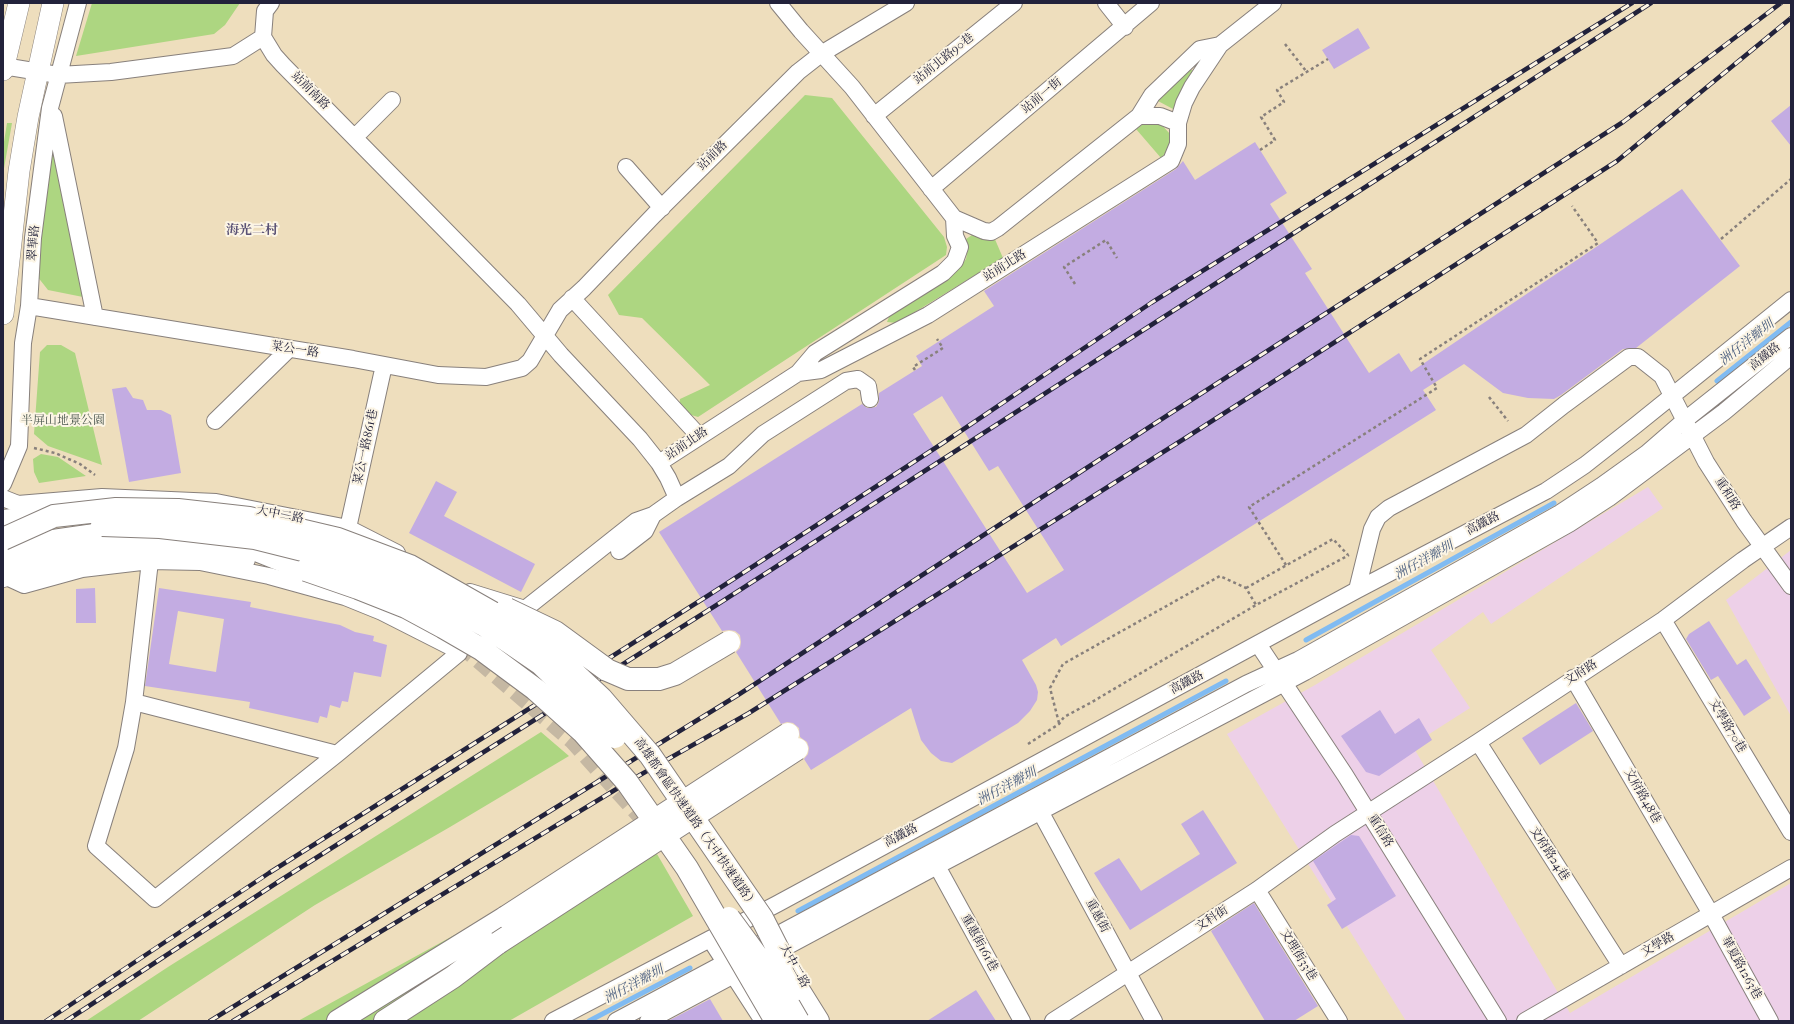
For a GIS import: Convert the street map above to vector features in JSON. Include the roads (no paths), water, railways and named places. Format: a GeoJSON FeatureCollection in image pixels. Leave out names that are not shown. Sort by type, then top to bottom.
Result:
{"type":"FeatureCollection","features":[{"type":"Feature","properties":{"kind":"highway","name":"高雄都會區快速道路（大中快速道路）"},"geometry":{"type":"LineString","coordinates":[[3,539],[54,516],[116,509],[178,510],[250,518],[338,539],[410,566],[507,621],[557,657],[601,698],[650,755],[762,918],[798,989],[818,1021]]}},
{"type":"Feature","properties":{"kind":"highway"},"geometry":{"type":"LineString","coordinates":[[3,520],[54,516]]}},
{"type":"Feature","properties":{"kind":"highway"},"geometry":{"type":"LineString","coordinates":[[3,539],[61,529],[102,525],[160,527],[255,538],[343,560],[418,589],[484,625],[541,664],[606,726],[668,802],[750,924],[798,989]]}},
{"type":"Feature","properties":{"kind":"highway"},"geometry":{"type":"LineString","coordinates":[[3,558],[53,541],[109,533],[190,537],[249,547],[406,607],[481,649],[535,689],[583,732],[627,782],[687,868],[776,1021]]}},
{"type":"Feature","properties":{"kind":"highway"},"geometry":{"type":"LineString","coordinates":[[6,578],[43,562],[83,552],[128,547],[160,548],[192,552],[306,570]]}},
{"type":"Feature","properties":{"kind":"highway"},"geometry":{"type":"LineString","coordinates":[[410,566],[426,570],[449,580],[479,597],[542,625],[565,638],[607,670],[628,679],[659,679],[675,674],[729,642]]}},
{"type":"Feature","properties":{"kind":"highway"},"geometry":{"type":"LineString","coordinates":[[338,1021],[793,742],[498,943],[453,977],[385,1021]]}},
{"type":"Feature","properties":{"kind":"highway"},"geometry":{"type":"LineString","coordinates":[[687,868],[740,931],[773,978],[798,1021]]}},
{"type":"Feature","properties":{"kind":"highway"},"geometry":{"type":"LineString","coordinates":[[359,1021],[443,967],[498,943]]}},
{"type":"Feature","properties":{"kind":"main road"},"geometry":{"type":"LineString","coordinates":[[3,68],[18,3]]}},
{"type":"Feature","properties":{"kind":"main road","name":"翠華路"},"geometry":{"type":"LineString","coordinates":[[3,314],[19,171],[37,72],[53,3]]}},
{"type":"Feature","properties":{"kind":"street","name":"翠華路"},"geometry":{"type":"LineString","coordinates":[[3,484],[19,446],[23,343],[29,306],[33,238],[50,108],[78,3]]}},
{"type":"Feature","properties":{"kind":"street"},"geometry":{"type":"LineString","coordinates":[[3,68],[58,75],[111,72],[233,56],[262,37],[265,11],[271,3]]}},
{"type":"Feature","properties":{"kind":"street","name":"站前北路"},"geometry":{"type":"LineString","coordinates":[[778,3],[820,54],[852,87],[954,218],[984,231],[991,232],[1138,116],[1152,95],[1200,49],[1220,45]]}},
{"type":"Feature","properties":{"kind":"street","name":"站前路"},"geometry":{"type":"LineString","coordinates":[[545,336],[560,310],[584,288],[798,72],[820,54],[906,3]]}},
{"type":"Feature","properties":{"kind":"street","name":"站前北路90巷"},"geometry":{"type":"LineString","coordinates":[[874,116],[1014,3]]}},
{"type":"Feature","properties":{"kind":"street"},"geometry":{"type":"LineString","coordinates":[[1106,3],[1125,26]]}},
{"type":"Feature","properties":{"kind":"street","name":"站前一街"},"geometry":{"type":"LineString","coordinates":[[931,189],[1151,3]]}},
{"type":"Feature","properties":{"kind":"street","name":"站前北路"},"geometry":{"type":"LineString","coordinates":[[798,373],[821,370],[928,315],[1171,161],[1178,144],[1178,123],[1184,103],[1192,87],[1220,45],[1273,3]]}},
{"type":"Feature","properties":{"kind":"street","name":"站前南路"},"geometry":{"type":"LineString","coordinates":[[262,37],[274,56],[513,299],[545,336]]}},
{"type":"Feature","properties":{"kind":"street"},"geometry":{"type":"LineString","coordinates":[[355,137],[392,100]]}},
{"type":"Feature","properties":{"kind":"street"},"geometry":{"type":"LineString","coordinates":[[50,108],[55,122],[95,316]]}},
{"type":"Feature","properties":{"kind":"street"},"geometry":{"type":"LineString","coordinates":[[1138,116],[1160,116],[1178,123]]}},
{"type":"Feature","properties":{"kind":"street"},"geometry":{"type":"LineString","coordinates":[[626,167],[662,208]]}},
{"type":"Feature","properties":{"kind":"street","name":"站前北路"},"geometry":{"type":"LineString","coordinates":[[545,336],[640,439],[659,463],[798,373],[815,353],[943,274],[955,261],[960,247],[954,236],[954,218]]}},
{"type":"Feature","properties":{"kind":"street"},"geometry":{"type":"LineString","coordinates":[[572,298],[699,436]]}},
{"type":"Feature","properties":{"kind":"street","name":"高鐵路"},"geometry":{"type":"LineString","coordinates":[[553,1021],[763,911],[1357,590],[1546,490],[1586,464],[1791,300]]}},
{"type":"Feature","properties":{"kind":"street","name":"菜公一路"},"geometry":{"type":"LineString","coordinates":[[29,306],[438,375],[486,377],[522,368],[530,361],[545,336]]}},
{"type":"Feature","properties":{"kind":"street","name":"高鐵路"},"geometry":{"type":"LineString","coordinates":[[781,942],[1239,688],[1280,677],[1298,660],[1560,513],[1635,461],[1791,336]]}},
{"type":"Feature","properties":{"kind":"street"},"geometry":{"type":"LineString","coordinates":[[215,421],[289,349]]}},
{"type":"Feature","properties":{"kind":"street","name":"高鐵路"},"geometry":{"type":"LineString","coordinates":[[616,1021],[729,969],[937,866],[1040,811],[1280,677],[1569,524],[1609,498],[1692,436],[1791,356]]}},
{"type":"Feature","properties":{"kind":"street","name":"重和路"},"geometry":{"type":"LineString","coordinates":[[1357,590],[1372,529],[1378,517],[1389,508],[1526,435],[1628,357],[1638,357],[1662,376],[1706,462],[1735,508],[1791,586]]}},
{"type":"Feature","properties":{"kind":"street","name":"菜公一路861巷"},"geometry":{"type":"LineString","coordinates":[[348,528],[384,365]]}},
{"type":"Feature","properties":{"kind":"street"},"geometry":{"type":"LineString","coordinates":[[619,551],[645,531],[652,515],[729,466],[763,434],[846,381],[858,379],[868,386],[870,399]]}},
{"type":"Feature","properties":{"kind":"street"},"geometry":{"type":"LineString","coordinates":[[659,463],[677,498]]}},
{"type":"Feature","properties":{"kind":"street","name":"大中二路"},"geometry":{"type":"LineString","coordinates":[[10,501],[102,497],[216,502],[348,528],[477,595],[525,609],[636,521],[652,515]]}},
{"type":"Feature","properties":{"kind":"street"},"geometry":{"type":"LineString","coordinates":[[10,501],[29,512],[85,508]]}},
{"type":"Feature","properties":{"kind":"street","name":"文府路"},"geometry":{"type":"LineString","coordinates":[[1368,813],[1663,620],[1791,528]]}},
{"type":"Feature","properties":{"kind":"street"},"geometry":{"type":"LineString","coordinates":[[345,596],[364,535]]}},
{"type":"Feature","properties":{"kind":"street"},"geometry":{"type":"LineString","coordinates":[[6,578],[25,570],[55,561],[86,556]]}},
{"type":"Feature","properties":{"kind":"street"},"geometry":{"type":"LineString","coordinates":[[6,578],[24,585],[82,569],[150,561],[200,562],[269,576],[345,596],[382,612],[454,649]]}},
{"type":"Feature","properties":{"kind":"street"},"geometry":{"type":"LineString","coordinates":[[150,561],[134,702],[126,748],[96,846],[154,899],[337,754],[454,649],[477,595]]}},
{"type":"Feature","properties":{"kind":"street","name":"文學路70巷"},"geometry":{"type":"LineString","coordinates":[[1663,620],[1791,832]]}},
{"type":"Feature","properties":{"kind":"street","name":"重信路"},"geometry":{"type":"LineString","coordinates":[[1258,644],[1346,775],[1368,813],[1498,1021]]}},
{"type":"Feature","properties":{"kind":"street","name":"文府路48巷"},"geometry":{"type":"LineString","coordinates":[[1574,678],[1711,914]]}},
{"type":"Feature","properties":{"kind":"street"},"geometry":{"type":"LineString","coordinates":[[134,702],[337,754]]}},
{"type":"Feature","properties":{"kind":"street","name":"文府路24巷"},"geometry":{"type":"LineString","coordinates":[[1478,742],[1621,966]]}},
{"type":"Feature","properties":{"kind":"street","name":"重惠街"},"geometry":{"type":"LineString","coordinates":[[1040,811],[1154,1021]]}},
{"type":"Feature","properties":{"kind":"street","name":"文科街"},"geometry":{"type":"LineString","coordinates":[[1053,1021],[1256,890],[1335,834],[1368,813]]}},
{"type":"Feature","properties":{"kind":"street","name":"重惠街161巷"},"geometry":{"type":"LineString","coordinates":[[937,866],[1022,1021]]}},
{"type":"Feature","properties":{"kind":"street","name":"文學路"},"geometry":{"type":"LineString","coordinates":[[1525,1021],[1791,868]]}},
{"type":"Feature","properties":{"kind":"street","name":"文理街33巷"},"geometry":{"type":"LineString","coordinates":[[1256,890],[1340,1021]]}},
{"type":"Feature","properties":{"kind":"street","name":"大中二路"},"geometry":{"type":"LineString","coordinates":[[763,911],[826,1021]]}},
{"type":"Feature","properties":{"kind":"street","name":"華夏路1263巷"},"geometry":{"type":"LineString","coordinates":[[1711,914],[1770,1021]]}},
{"type":"Feature","properties":{"kind":"street"},"geometry":{"type":"LineString","coordinates":[[710,938],[763,1021]]}},
{"type":"Feature","properties":{"kind":"street","name":"高鐵路"},"geometry":{"type":"LineString","coordinates":[[648,1021],[729,969]]}},
{"type":"Feature","properties":{"kind":"waterway","name":"洲仔洋瓣圳"},"geometry":{"type":"LineString","coordinates":[[1717,381],[1791,322]]}},
{"type":"Feature","properties":{"kind":"waterway","name":"洲仔洋瓣圳"},"geometry":{"type":"LineString","coordinates":[[1306,640],[1554,503]]}},
{"type":"Feature","properties":{"kind":"waterway","name":"洲仔洋瓣圳"},"geometry":{"type":"LineString","coordinates":[[798,911],[1226,681]]}},
{"type":"Feature","properties":{"kind":"waterway","name":"洲仔洋瓣圳"},"geometry":{"type":"LineString","coordinates":[[589,1021],[690,968]]}},
{"type":"Feature","properties":{"kind":"tunnel"},"geometry":{"type":"LineString","coordinates":[[459,647],[467,651],[572,741],[644,821]]}},
{"type":"Feature","properties":{"kind":"railway"},"geometry":{"type":"LineString","coordinates":[[46,1021],[269,873],[709,595],[943,443],[1151,303],[1632,3]]}},
{"type":"Feature","properties":{"kind":"railway"},"geometry":{"type":"LineString","coordinates":[[66,1021],[281,880],[715,606],[1651,3]]}},
{"type":"Feature","properties":{"kind":"railway"},"geometry":{"type":"LineString","coordinates":[[210,1021],[738,695],[1171,413],[1623,122],[1781,3]]}},
{"type":"Feature","properties":{"kind":"railway"},"geometry":{"type":"LineString","coordinates":[[233,1021],[633,779],[749,713],[1187,437],[1617,161],[1791,18]]}},
{"type":"Feature","properties":{"kind":"district","name":"海光二村"},"geometry":{"type":"Point","coordinates":[252,231]}},
{"type":"Feature","properties":{"kind":"park label","name":"半屏山地景公園"},"geometry":{"type":"Point","coordinates":[63,421]}}]}
